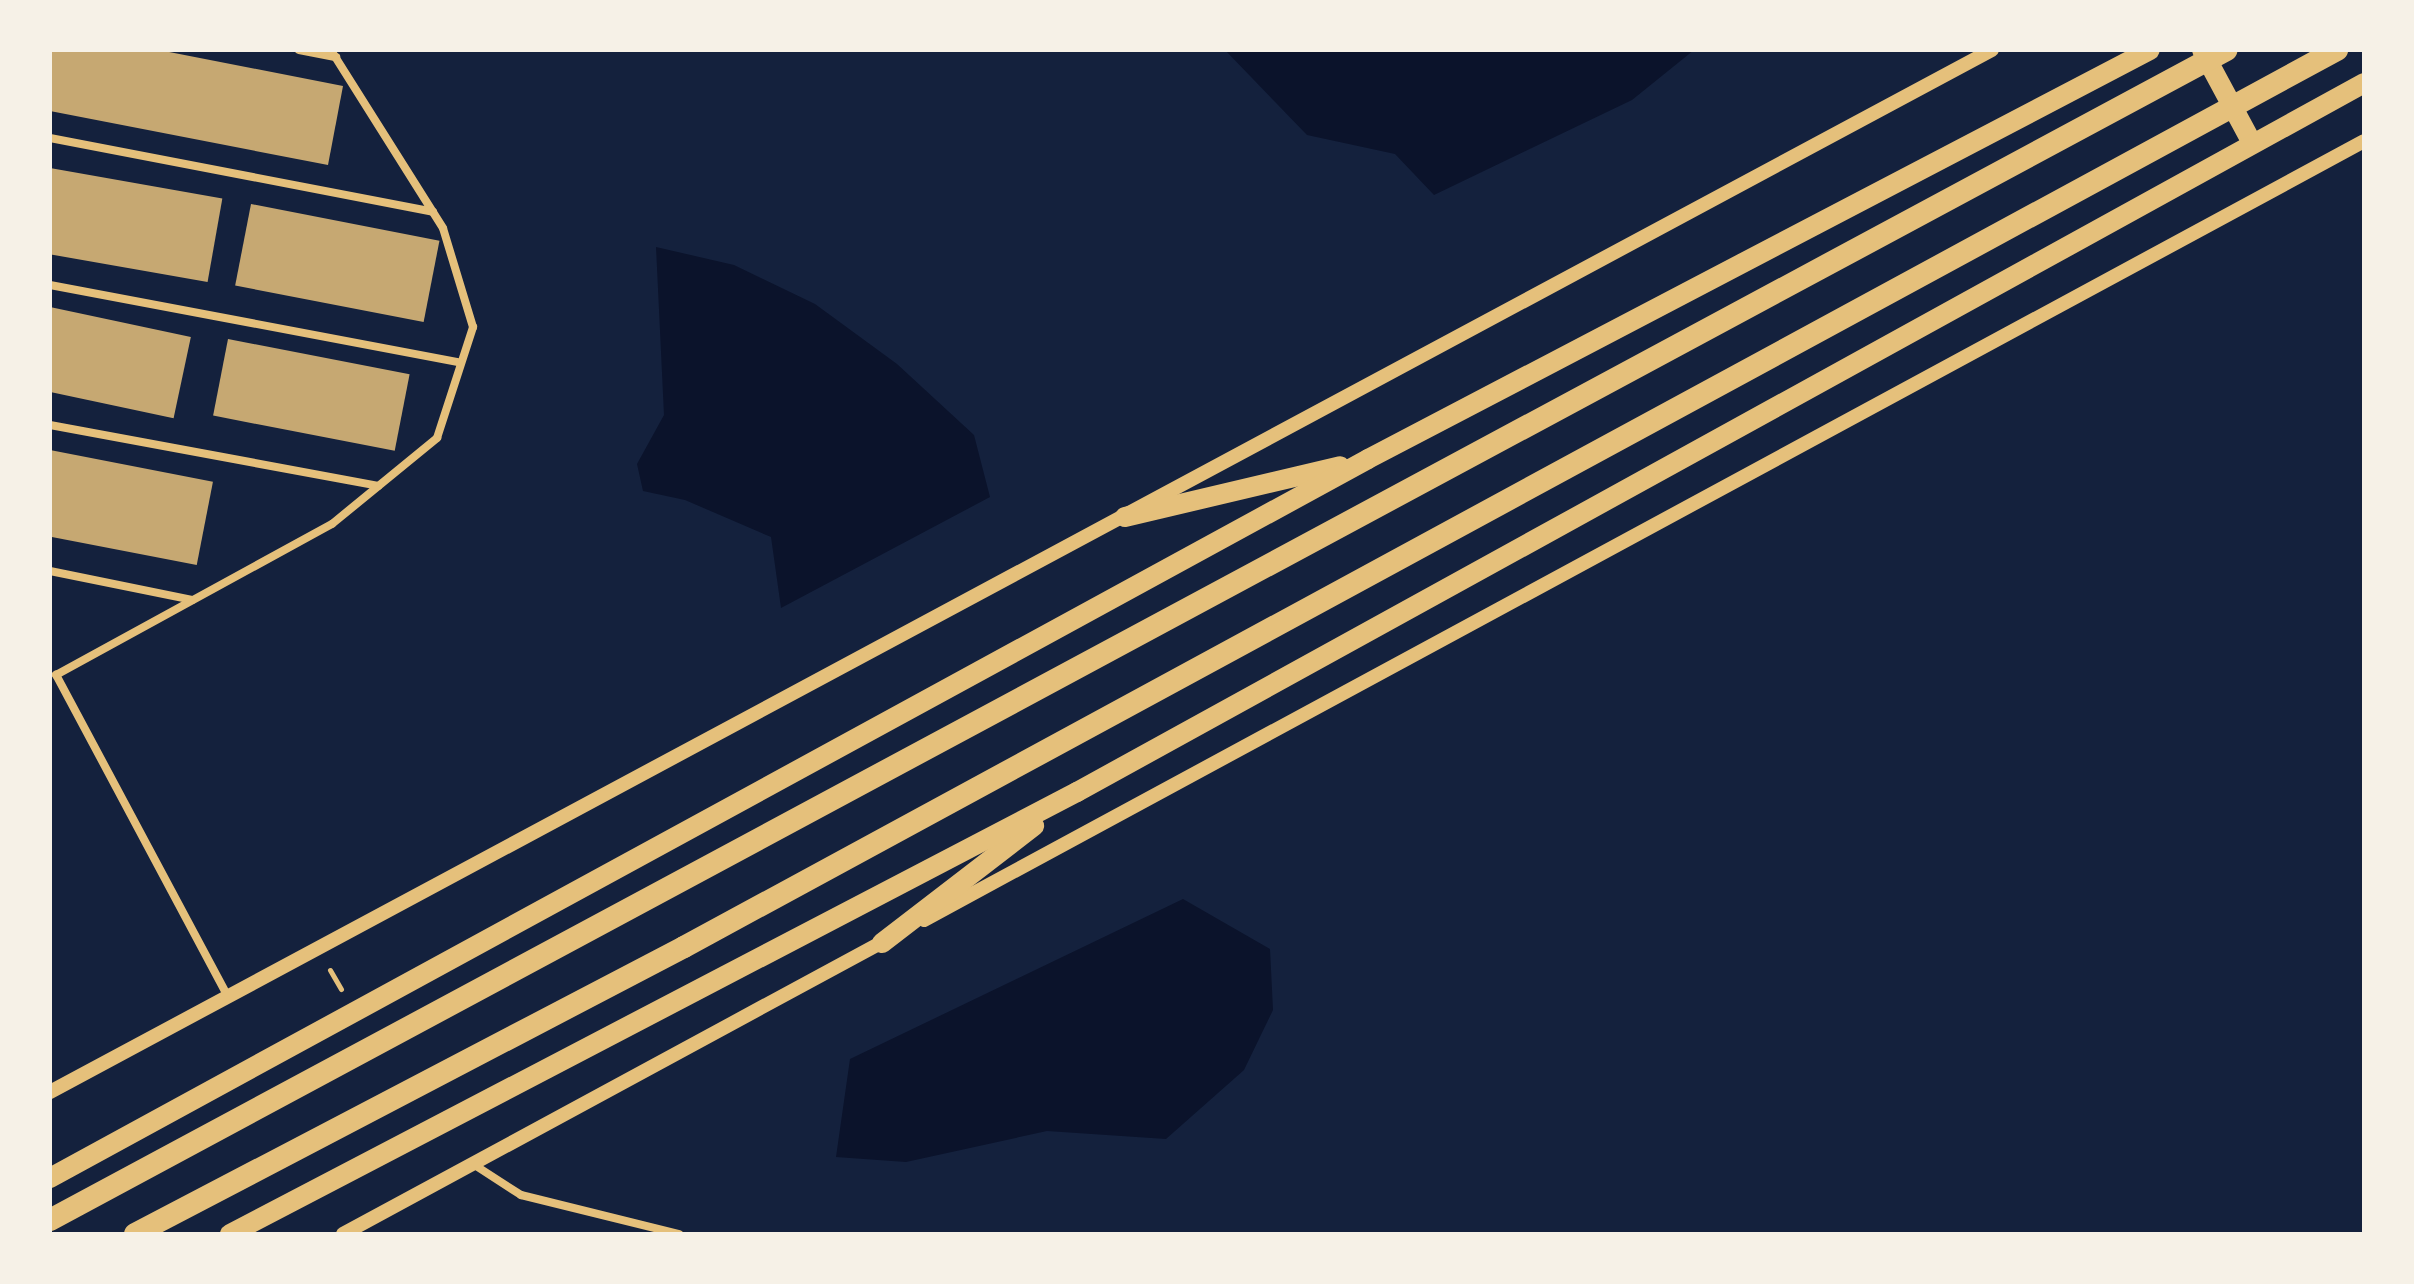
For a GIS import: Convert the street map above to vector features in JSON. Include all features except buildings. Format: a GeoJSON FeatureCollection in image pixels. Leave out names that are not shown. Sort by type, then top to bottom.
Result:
{"type":"FeatureCollection","features":[{"type":"Feature","properties":{"kind":"highway"},"geometry":{"type":"LineString","coordinates":[[50,1220],[2227,50]]}},
{"type":"Feature","properties":{"kind":"highway"},"geometry":{"type":"LineString","coordinates":[[135,1234],[684,947],[2337,50]]}},
{"type":"Feature","properties":{"kind":"main road"},"geometry":{"type":"LineString","coordinates":[[50,1178],[1368,459],[2150,50]]}},
{"type":"Feature","properties":{"kind":"main road"},"geometry":{"type":"LineString","coordinates":[[2202,50],[2251,141]]}},
{"type":"Feature","properties":{"kind":"main road"},"geometry":{"type":"LineString","coordinates":[[230,1234],[1077,792],[2251,141],[2364,83]]}},
{"type":"Feature","properties":{"kind":"main road"},"geometry":{"type":"LineString","coordinates":[[1125,517],[1368,459]]}},
{"type":"Feature","properties":{"kind":"main road"},"geometry":{"type":"LineString","coordinates":[[882,943],[1077,792]]}},
{"type":"Feature","properties":{"kind":"street"},"geometry":{"type":"LineString","coordinates":[[226,993],[53,677],[332,524],[437,438],[473,327],[433,212],[334,54],[299,50]]}},
{"type":"Feature","properties":{"kind":"street"},"geometry":{"type":"LineString","coordinates":[[50,1092],[226,993],[318,951],[1992,50]]}},
{"type":"Feature","properties":{"kind":"street"},"geometry":{"type":"LineString","coordinates":[[50,138],[433,212]]}},
{"type":"Feature","properties":{"kind":"street"},"geometry":{"type":"LineString","coordinates":[[343,1234],[2364,141]]}},
{"type":"Feature","properties":{"kind":"street"},"geometry":{"type":"LineString","coordinates":[[50,285],[461,363]]}},
{"type":"Feature","properties":{"kind":"street"},"geometry":{"type":"LineString","coordinates":[[50,425],[378,486]]}},
{"type":"Feature","properties":{"kind":"street"},"geometry":{"type":"LineString","coordinates":[[50,571],[192,600]]}},
{"type":"Feature","properties":{"kind":"street"},"geometry":{"type":"LineString","coordinates":[[473,1164],[521,1195],[679,1234]]}},
{"type":"Feature","properties":{"kind":"water"},"geometry":{"type":"Polygon","coordinates":[[[1225,50],[1694,50],[1632,100],[1434,195],[1395,154],[1307,135],[1225,50]]]}},
{"type":"Feature","properties":{"kind":"water"},"geometry":{"type":"Polygon","coordinates":[[[656,247],[734,265],[815,304],[897,364],[974,435],[990,497],[781,608],[771,537],[685,500],[643,491],[637,464],[664,415],[656,247]]]}},
{"type":"Feature","properties":{"kind":"water"},"geometry":{"type":"Polygon","coordinates":[[[1183,899],[1270,949],[1273,1010],[1244,1070],[1166,1139],[1047,1131],[906,1162],[836,1157],[850,1059],[1183,899]]]}}]}
